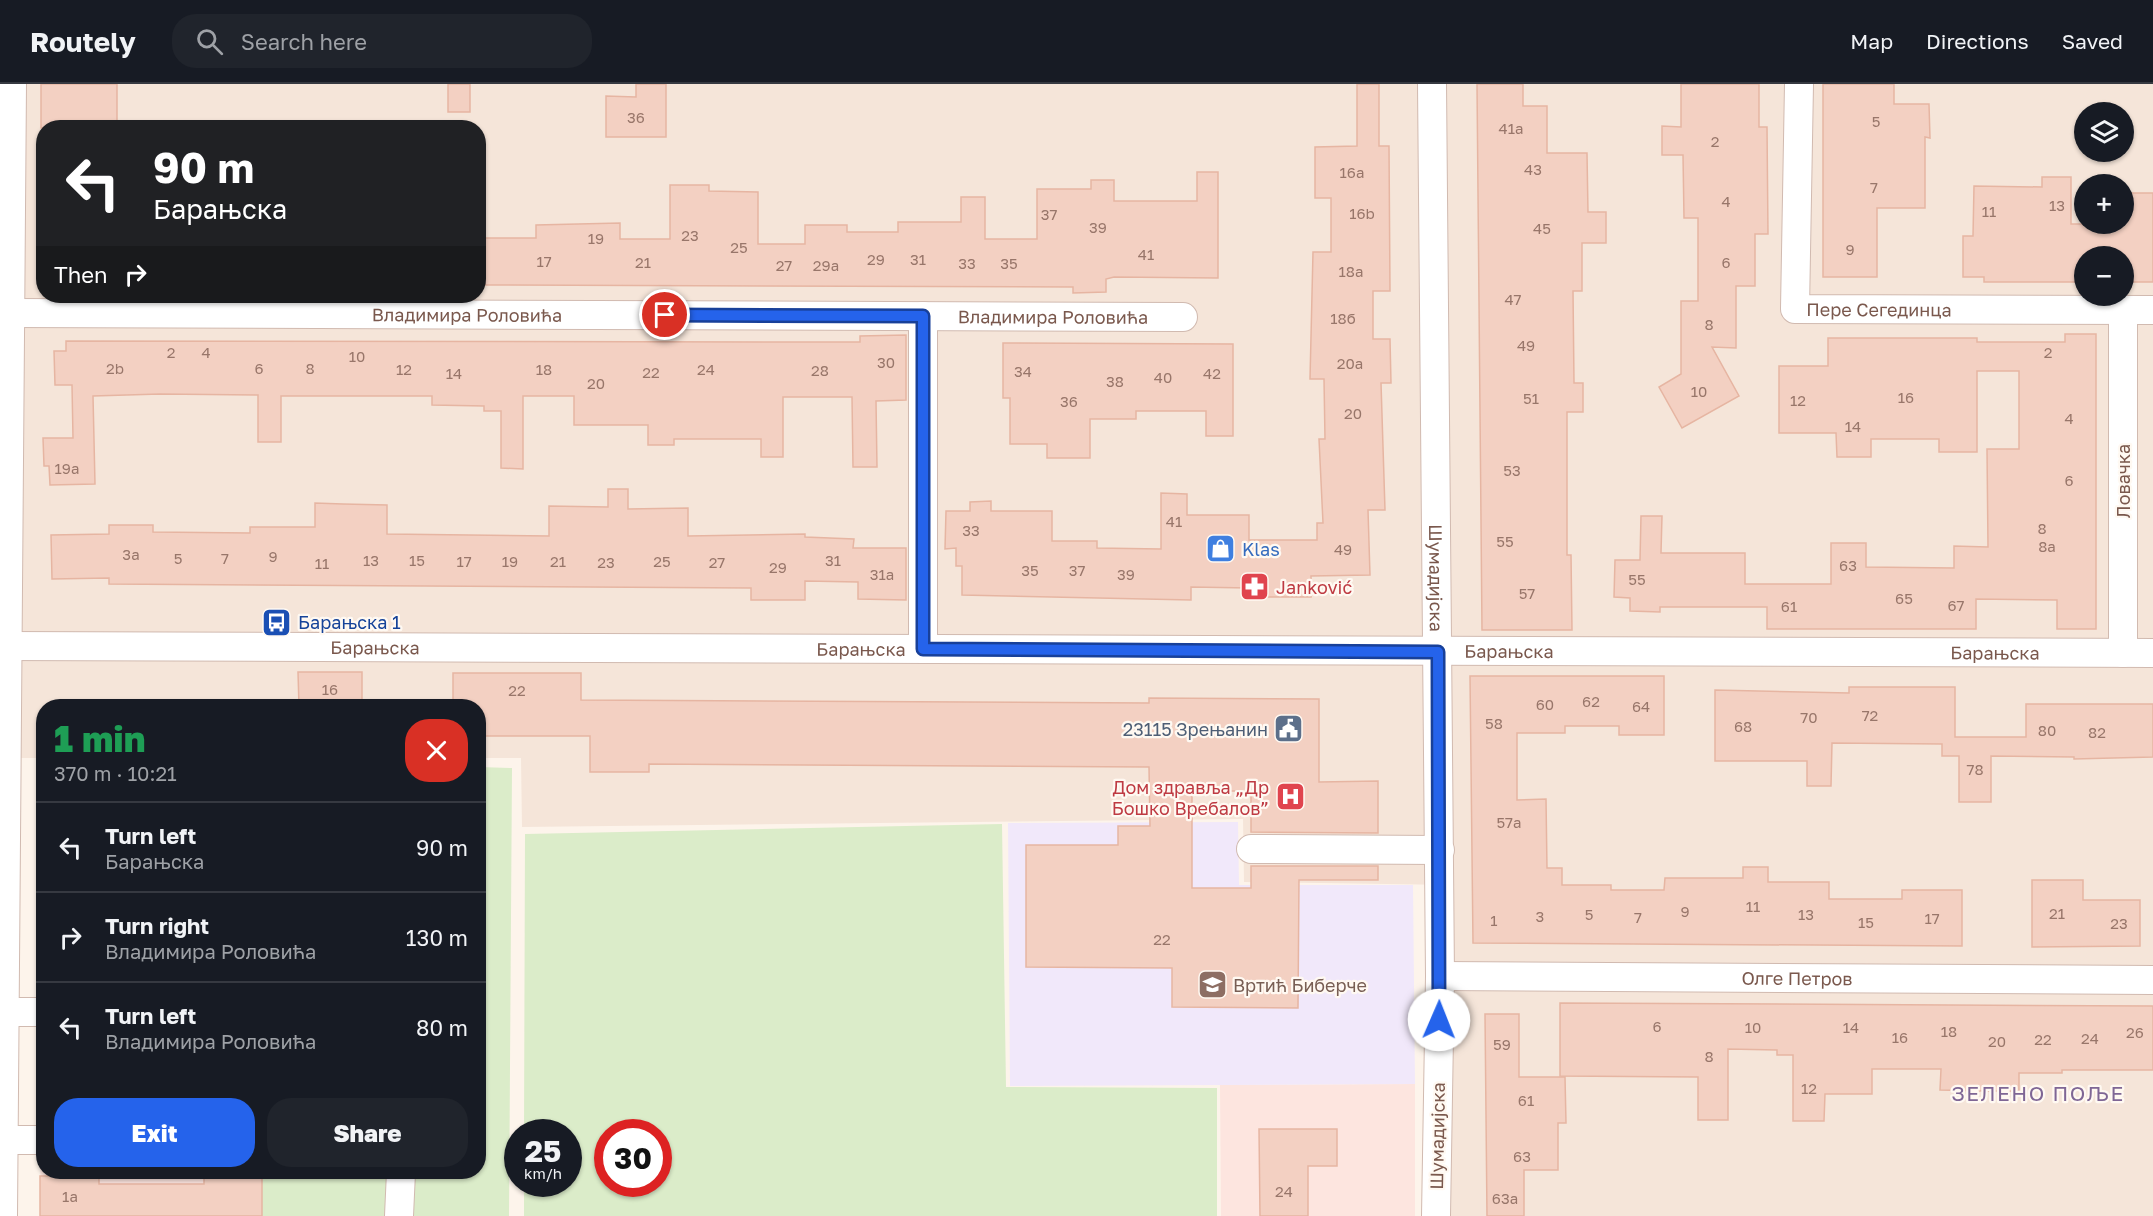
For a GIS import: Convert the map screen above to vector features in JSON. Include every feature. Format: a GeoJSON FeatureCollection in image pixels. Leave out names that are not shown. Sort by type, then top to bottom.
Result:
{"type":"FeatureCollection","features":[{"type":"Feature","properties":{"kind":"street"},"geometry":{"type":"LineString","coordinates":[[3,1216],[4,646],[12,84]]}},
{"type":"Feature","properties":{"kind":"street","name":"Шумадијска"},"geometry":{"type":"LineString","coordinates":[[1432,84],[1440,850],[1436,1216]]}},
{"type":"Feature","properties":{"kind":"street","name":"Пере Сегединца"},"geometry":{"type":"LineString","coordinates":[[1799,84],[1795,309],[2153,310]]}},
{"type":"Feature","properties":{"kind":"street","name":"Ловачка"},"geometry":{"type":"LineString","coordinates":[[2123,310],[2123,652]]}},
{"type":"Feature","properties":{"kind":"street","name":"Владимира Роловића"},"geometry":{"type":"LineString","coordinates":[[9,314],[1183,317]]}},
{"type":"Feature","properties":{"kind":"street"},"geometry":{"type":"LineString","coordinates":[[923,316],[923,649]]}},
{"type":"Feature","properties":{"kind":"street","name":"Барањска"},"geometry":{"type":"LineString","coordinates":[[4,646],[2153,653]]}},
{"type":"Feature","properties":{"kind":"street"},"geometry":{"type":"LineString","coordinates":[[1251,849],[1440,850]]}},
{"type":"Feature","properties":{"kind":"street","name":"Олге Петров"},"geometry":{"type":"LineString","coordinates":[[1440,976],[2153,980]]}},
{"type":"Feature","properties":{"kind":"street"},"geometry":{"type":"LineString","coordinates":[[3,1002],[36,1010]]}},
{"type":"Feature","properties":{"kind":"street"},"geometry":{"type":"LineString","coordinates":[[4,1140],[36,1140]]}},
{"type":"Feature","properties":{"kind":"street"},"geometry":{"type":"LineString","coordinates":[[399,1216],[401,1179]]}},
{"type":"Feature","properties":{"kind":"shaded area"},"geometry":{"type":"Polygon","coordinates":[[[0,84],[2153,84],[2153,1216],[1450,1216],[1453,885],[1244,882],[1243,819],[522,827],[521,758],[486,758],[486,699],[36,699],[36,758],[0,758],[0,84]]]}},
{"type":"Feature","properties":{"kind":"shaded area","name":"Вртић Биберче"},"geometry":{"type":"Polygon","coordinates":[[[1238,822],[1239,885],[1413,885],[1415,1084],[1010,1086],[1008,823],[1238,822]]]}},
{"type":"Feature","properties":{"kind":"shaded area"},"geometry":{"type":"Polygon","coordinates":[[[1415,1084],[1415,1216],[1221,1216],[1220,1085],[1415,1084]]]}},
{"type":"Feature","properties":{"kind":"shaded area"},"geometry":{"type":"Polygon","coordinates":[[[40,1179],[262,1179],[262,1216],[40,1216],[40,1179]]]}},
{"type":"Feature","properties":{"kind":"green space"},"geometry":{"type":"Polygon","coordinates":[[[486,767],[512,768],[510,1119],[504,1119],[504,1197],[509,1197],[509,1216],[262,1216],[262,1179],[486,1179],[486,767]]]}},
{"type":"Feature","properties":{"kind":"green space"},"geometry":{"type":"Polygon","coordinates":[[[1002,824],[1006,1087],[1217,1088],[1217,1216],[524,1216],[524,1197],[582,1197],[582,1119],[524,1119],[525,834],[1002,824]]]}},
{"type":"Feature","properties":{"kind":"building"},"geometry":{"type":"Polygon","coordinates":[[[41,84],[117,84],[117,120],[41,120],[41,84]]]}},
{"type":"Feature","properties":{"kind":"building"},"geometry":{"type":"Polygon","coordinates":[[[448,84],[470,84],[470,112],[448,112],[448,84]]]}},
{"type":"Feature","properties":{"kind":"building"},"geometry":{"type":"Polygon","coordinates":[[[636,84],[666,84],[666,137],[606,137],[606,96],[636,97],[636,84]]]}},
{"type":"Feature","properties":{"kind":"building"},"geometry":{"type":"Polygon","coordinates":[[[1357,84],[1379,84],[1379,146],[1389,146],[1390,291],[1373,291],[1373,339],[1390,339],[1391,383],[1381,383],[1385,510],[1368,510],[1370,575],[1311,576],[1311,597],[1249,597],[1249,588],[1191,587],[1191,600],[962,595],[962,566],[956,566],[956,548],[945,549],[946,511],[970,511],[970,502],[991,501],[991,511],[1052,511],[1052,541],[1097,541],[1097,548],[1161,549],[1161,493],[1187,494],[1187,515],[1249,515],[1249,540],[1317,540],[1317,523],[1323,523],[1319,439],[1325,439],[1324,379],[1310,379],[1313,252],[1331,252],[1331,198],[1315,198],[1315,147],[1357,146],[1357,84]]]}},
{"type":"Feature","properties":{"kind":"building"},"geometry":{"type":"Polygon","coordinates":[[[1477,84],[1523,84],[1523,106],[1547,106],[1547,153],[1587,153],[1588,212],[1606,212],[1606,243],[1582,243],[1582,291],[1573,291],[1574,383],[1583,383],[1583,412],[1567,412],[1567,555],[1571,555],[1572,630],[1482,630],[1477,84]]]}},
{"type":"Feature","properties":{"kind":"building"},"geometry":{"type":"Polygon","coordinates":[[[1681,84],[1759,84],[1759,127],[1767,127],[1768,234],[1755,234],[1755,286],[1736,286],[1736,348],[1712,347],[1739,396],[1682,428],[1659,387],[1681,374],[1681,301],[1698,301],[1698,218],[1684,218],[1683,155],[1662,155],[1662,126],[1681,127],[1681,84]]]}},
{"type":"Feature","properties":{"kind":"building"},"geometry":{"type":"Polygon","coordinates":[[[1823,84],[1894,84],[1894,104],[1929,104],[1930,138],[1925,137],[1925,208],[1877,208],[1877,277],[1823,277],[1823,84]]]}},
{"type":"Feature","properties":{"kind":"building"},"geometry":{"type":"Polygon","coordinates":[[[1197,172],[1218,172],[1218,278],[1114,277],[1106,279],[1106,292],[1073,293],[1073,287],[486,285],[486,238],[536,238],[536,225],[620,223],[620,239],[670,239],[670,185],[709,185],[709,191],[758,192],[758,244],[805,244],[805,225],[847,225],[847,232],[898,232],[898,222],[961,222],[961,197],[985,197],[985,239],[1037,239],[1037,189],[1091,189],[1091,180],[1114,180],[1114,201],[1197,201],[1197,172]]]}},
{"type":"Feature","properties":{"kind":"building"},"geometry":{"type":"Polygon","coordinates":[[[2042,177],[2071,177],[2071,224],[2074,224],[2074,234],[2134,234],[2134,193],[2153,193],[2153,282],[2134,282],[2134,246],[2074,246],[2074,282],[1984,282],[1984,277],[1963,277],[1963,236],[1973,236],[1974,186],[2042,187],[2042,177]]]}},
{"type":"Feature","properties":{"kind":"building"},"geometry":{"type":"Polygon","coordinates":[[[2065,334],[2096,334],[2096,629],[2057,629],[2057,600],[1976,599],[1976,629],[1767,629],[1767,607],[1660,607],[1660,612],[1630,611],[1630,598],[1614,597],[1615,560],[1640,560],[1641,516],[1662,516],[1661,553],[1745,553],[1745,584],[1831,584],[1831,543],[1866,543],[1866,567],[1954,568],[1954,546],[1988,547],[1987,449],[2019,449],[2019,371],[1977,371],[1977,452],[1939,452],[1939,439],[1871,439],[1871,457],[1837,457],[1836,433],[1779,433],[1779,366],[1828,366],[1828,338],[1977,338],[1977,342],[2065,342],[2065,334]]]}},
{"type":"Feature","properties":{"kind":"building"},"geometry":{"type":"Polygon","coordinates":[[[906,335],[906,400],[876,401],[877,467],[853,467],[852,397],[783,397],[783,457],[761,457],[761,439],[674,439],[674,445],[648,445],[648,425],[574,425],[574,396],[523,396],[523,469],[501,468],[501,411],[484,411],[484,406],[432,405],[432,396],[281,396],[281,442],[258,442],[258,395],[160,394],[93,396],[95,484],[50,485],[49,466],[44,466],[43,438],[73,438],[72,385],[55,385],[54,351],[66,351],[66,341],[860,342],[860,336],[906,335]]]}},
{"type":"Feature","properties":{"kind":"building"},"geometry":{"type":"Polygon","coordinates":[[[1003,343],[1233,344],[1233,436],[1206,436],[1206,411],[1136,411],[1136,419],[1090,419],[1090,458],[1047,458],[1047,444],[1010,444],[1010,398],[1003,398],[1003,343]]]}},
{"type":"Feature","properties":{"kind":"building"},"geometry":{"type":"Polygon","coordinates":[[[608,489],[628,489],[628,509],[688,508],[688,536],[805,534],[805,537],[854,539],[853,548],[906,548],[906,600],[858,599],[858,582],[805,581],[805,600],[751,600],[751,588],[109,584],[109,578],[52,579],[51,535],[109,534],[109,525],[153,525],[153,532],[250,533],[250,527],[315,527],[315,503],[387,505],[387,534],[549,536],[549,506],[608,507],[608,489]]]}},
{"type":"Feature","properties":{"kind":"building"},"geometry":{"type":"Polygon","coordinates":[[[298,672],[362,672],[362,699],[299,699],[298,672]]]}},
{"type":"Feature","properties":{"kind":"building"},"geometry":{"type":"Polygon","coordinates":[[[453,673],[581,673],[581,700],[1149,703],[1149,698],[1319,699],[1319,782],[1378,781],[1378,833],[1251,832],[1251,791],[1192,791],[1192,888],[1251,888],[1251,866],[1378,866],[1378,880],[1299,880],[1298,1008],[1172,1007],[1172,968],[1026,967],[1026,845],[1118,845],[1118,826],[1150,826],[1149,767],[649,764],[649,772],[590,772],[590,736],[486,736],[486,699],[453,699],[453,673]]]}},
{"type":"Feature","properties":{"kind":"building"},"geometry":{"type":"Polygon","coordinates":[[[1470,676],[1664,676],[1664,735],[1619,735],[1619,726],[1565,726],[1565,733],[1517,733],[1517,800],[1546,799],[1547,868],[1562,868],[1562,885],[1611,885],[1611,890],[1664,890],[1665,878],[1743,878],[1743,867],[1768,867],[1768,882],[1829,882],[1829,899],[1902,899],[1902,890],[1962,890],[1962,946],[1473,943],[1470,676]]]}},
{"type":"Feature","properties":{"kind":"building"},"geometry":{"type":"Polygon","coordinates":[[[1849,687],[1955,687],[1955,737],[2026,737],[2026,704],[2153,704],[2153,757],[2074,759],[2074,757],[1991,756],[1991,802],[1959,802],[1959,756],[1942,756],[1942,744],[1832,743],[1831,786],[1807,786],[1807,761],[1715,761],[1715,690],[1849,693],[1849,687]]]}},
{"type":"Feature","properties":{"kind":"building"},"geometry":{"type":"Polygon","coordinates":[[[2032,880],[2083,880],[2083,900],[2140,900],[2140,946],[2032,947],[2032,880]]]}},
{"type":"Feature","properties":{"kind":"building"},"geometry":{"type":"Polygon","coordinates":[[[1560,1003],[2153,1006],[2153,1070],[2062,1070],[2062,1073],[2019,1073],[2019,1091],[1986,1091],[1940,1090],[1941,1069],[1872,1069],[1872,1094],[1825,1094],[1824,1121],[1793,1121],[1793,1055],[1777,1055],[1777,1050],[1728,1049],[1728,1120],[1698,1120],[1698,1077],[1560,1076],[1560,1003]]]}},
{"type":"Feature","properties":{"kind":"building"},"geometry":{"type":"Polygon","coordinates":[[[1485,1014],[1519,1014],[1519,1077],[1565,1077],[1566,1123],[1558,1123],[1558,1170],[1524,1170],[1524,1216],[1487,1216],[1485,1014]]]}},
{"type":"Feature","properties":{"kind":"building"},"geometry":{"type":"Polygon","coordinates":[[[1259,1129],[1337,1129],[1337,1166],[1308,1166],[1308,1216],[1260,1216],[1259,1129]]]}},
{"type":"Feature","properties":{"kind":"building"},"geometry":{"type":"Polygon","coordinates":[[[40,1179],[99,1179],[99,1184],[204,1184],[204,1179],[262,1179],[262,1216],[40,1216],[40,1179]]]}},
{"type":"Feature","properties":{"kind":"place","name":"Klas"},"geometry":{"type":"Point","coordinates":[1221,549]}},
{"type":"Feature","properties":{"kind":"place","name":"Janković"},"geometry":{"type":"Point","coordinates":[1255,587]}},
{"type":"Feature","properties":{"kind":"place","name":"Барањска 1"},"geometry":{"type":"Point","coordinates":[277,622]}},
{"type":"Feature","properties":{"kind":"place","name":"23115 Зрењанин"},"geometry":{"type":"Point","coordinates":[1289,729]}},
{"type":"Feature","properties":{"kind":"place","name":"Дом здравља „Др Бошко Вребалов”"},"geometry":{"type":"Point","coordinates":[1290,797]}},
{"type":"Feature","properties":{"kind":"place","name":"Вртић Биберче"},"geometry":{"type":"Point","coordinates":[1212,985]}},
{"type":"Feature","properties":{"kind":"district","name":"ЗЕЛЕНО ПОЉЕ"},"geometry":{"type":"Point","coordinates":[2038,1093]}},
{"type":"Feature","properties":{"kind":"route"},"geometry":{"type":"LineString","coordinates":[[665,315],[923,316],[923,649],[1438,652],[1439,1020]]}}]}
